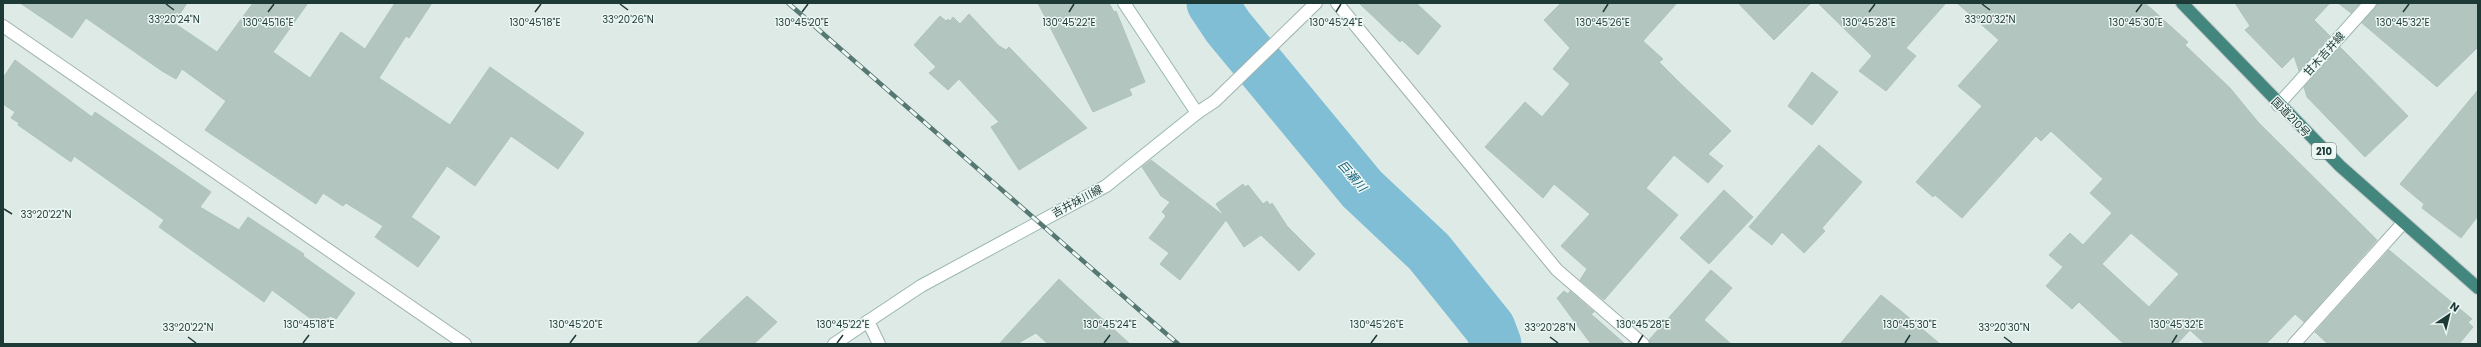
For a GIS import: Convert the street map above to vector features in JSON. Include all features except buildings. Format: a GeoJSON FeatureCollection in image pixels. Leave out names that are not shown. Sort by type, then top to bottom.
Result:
{"type":"FeatureCollection","features":[{"type":"Feature","properties":{"kind":"highway","name":"国道210号"},"geometry":{"type":"LineString","coordinates":[[2182,3],[2278,105],[2340,166],[2478,288]]}},
{"type":"Feature","properties":{"kind":"street"},"geometry":{"type":"LineString","coordinates":[[1124,3],[1197,113]]}},
{"type":"Feature","properties":{"kind":"street","name":"吉井妹川線"},"geometry":{"type":"LineString","coordinates":[[834,344],[921,286],[1106,186],[1197,113],[1215,101],[1316,3]]}},
{"type":"Feature","properties":{"kind":"street"},"geometry":{"type":"LineString","coordinates":[[1337,3],[1557,270],[1643,344]]}},
{"type":"Feature","properties":{"kind":"street","name":"甘木吉井線"},"geometry":{"type":"LineString","coordinates":[[2278,105],[2370,3]]}},
{"type":"Feature","properties":{"kind":"street"},"geometry":{"type":"LineString","coordinates":[[3,26],[465,344]]}},
{"type":"Feature","properties":{"kind":"street"},"geometry":{"type":"LineString","coordinates":[[2294,344],[2403,223]]}},
{"type":"Feature","properties":{"kind":"street"},"geometry":{"type":"LineString","coordinates":[[868,321],[879,344]]}},
{"type":"Feature","properties":{"kind":"waterway","name":"巨瀬川"},"geometry":{"type":"LineString","coordinates":[[1212,3],[1228,27],[1362,189],[1429,252],[1490,328],[1496,344]]}},
{"type":"Feature","properties":{"kind":"railway"},"geometry":{"type":"LineString","coordinates":[[788,3],[1178,344]]}}]}
